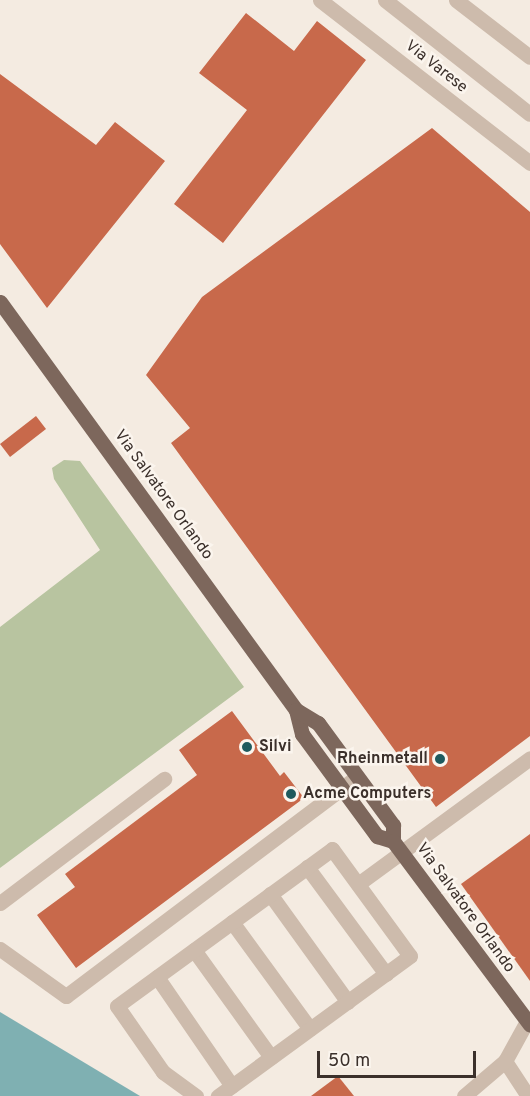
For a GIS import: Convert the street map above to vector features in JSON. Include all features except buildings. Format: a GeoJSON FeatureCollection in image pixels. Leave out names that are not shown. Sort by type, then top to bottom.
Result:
{"type":"FeatureCollection","features":[{"type":"Feature","properties":{"kind":"main road","name":"Via Salvatore Orlando"},"geometry":{"type":"LineString","coordinates":[[0,302],[296,710],[302,734],[377,836],[398,847]]}},
{"type":"Feature","properties":{"kind":"main road","name":"Via Salvatore Orlando"},"geometry":{"type":"LineString","coordinates":[[296,710],[318,723],[393,825],[398,847],[528,1023]]}},
{"type":"Feature","properties":{"kind":"street","name":"Via Varese"},"geometry":{"type":"LineString","coordinates":[[320,0],[530,163]]}},
{"type":"Feature","properties":{"kind":"street"},"geometry":{"type":"LineString","coordinates":[[385,0],[530,114]]}},
{"type":"Feature","properties":{"kind":"street"},"geometry":{"type":"LineString","coordinates":[[456,0],[530,57]]}},
{"type":"Feature","properties":{"kind":"street"},"geometry":{"type":"LineString","coordinates":[[358,884],[398,847],[530,758]]}},
{"type":"Feature","properties":{"kind":"street"},"geometry":{"type":"LineString","coordinates":[[0,949],[66,996],[357,777]]}},
{"type":"Feature","properties":{"kind":"street"},"geometry":{"type":"LineString","coordinates":[[0,903],[164,779]]}},
{"type":"Feature","properties":{"kind":"street"},"geometry":{"type":"LineString","coordinates":[[196,1096],[164,1072],[117,1006],[332,849],[410,956],[218,1096]]}},
{"type":"Feature","properties":{"kind":"street"},"geometry":{"type":"LineString","coordinates":[[307,867],[386,974]]}},
{"type":"Feature","properties":{"kind":"street"},"geometry":{"type":"LineString","coordinates":[[270,894],[348,1002]]}},
{"type":"Feature","properties":{"kind":"street"},"geometry":{"type":"LineString","coordinates":[[232,922],[310,1029]]}},
{"type":"Feature","properties":{"kind":"street"},"geometry":{"type":"LineString","coordinates":[[194,950],[271,1057]]}},
{"type":"Feature","properties":{"kind":"street"},"geometry":{"type":"LineString","coordinates":[[157,977],[232,1086]]}},
{"type":"Feature","properties":{"kind":"street"},"geometry":{"type":"LineString","coordinates":[[464,1096],[505,1061],[528,1023]]}},
{"type":"Feature","properties":{"kind":"street"},"geometry":{"type":"LineString","coordinates":[[505,1061],[528,1096]]}},
{"type":"Feature","properties":{"kind":"green space"},"geometry":{"type":"Polygon","coordinates":[[[64,460],[80,461],[244,687],[0,868],[0,627],[100,550],[54,479],[52,468],[64,460]]]}},
{"type":"Feature","properties":{"kind":"water"},"geometry":{"type":"Polygon","coordinates":[[[0,1012],[140,1096],[0,1096],[0,1012]]]}},
{"type":"Feature","properties":{"kind":"place","name":"Silvi"},"geometry":{"type":"Point","coordinates":[247,747]}},
{"type":"Feature","properties":{"kind":"place","name":"Rheinmetall"},"geometry":{"type":"Point","coordinates":[440,759]}},
{"type":"Feature","properties":{"kind":"place","name":"Acme Computers"},"geometry":{"type":"Point","coordinates":[291,794]}}]}
